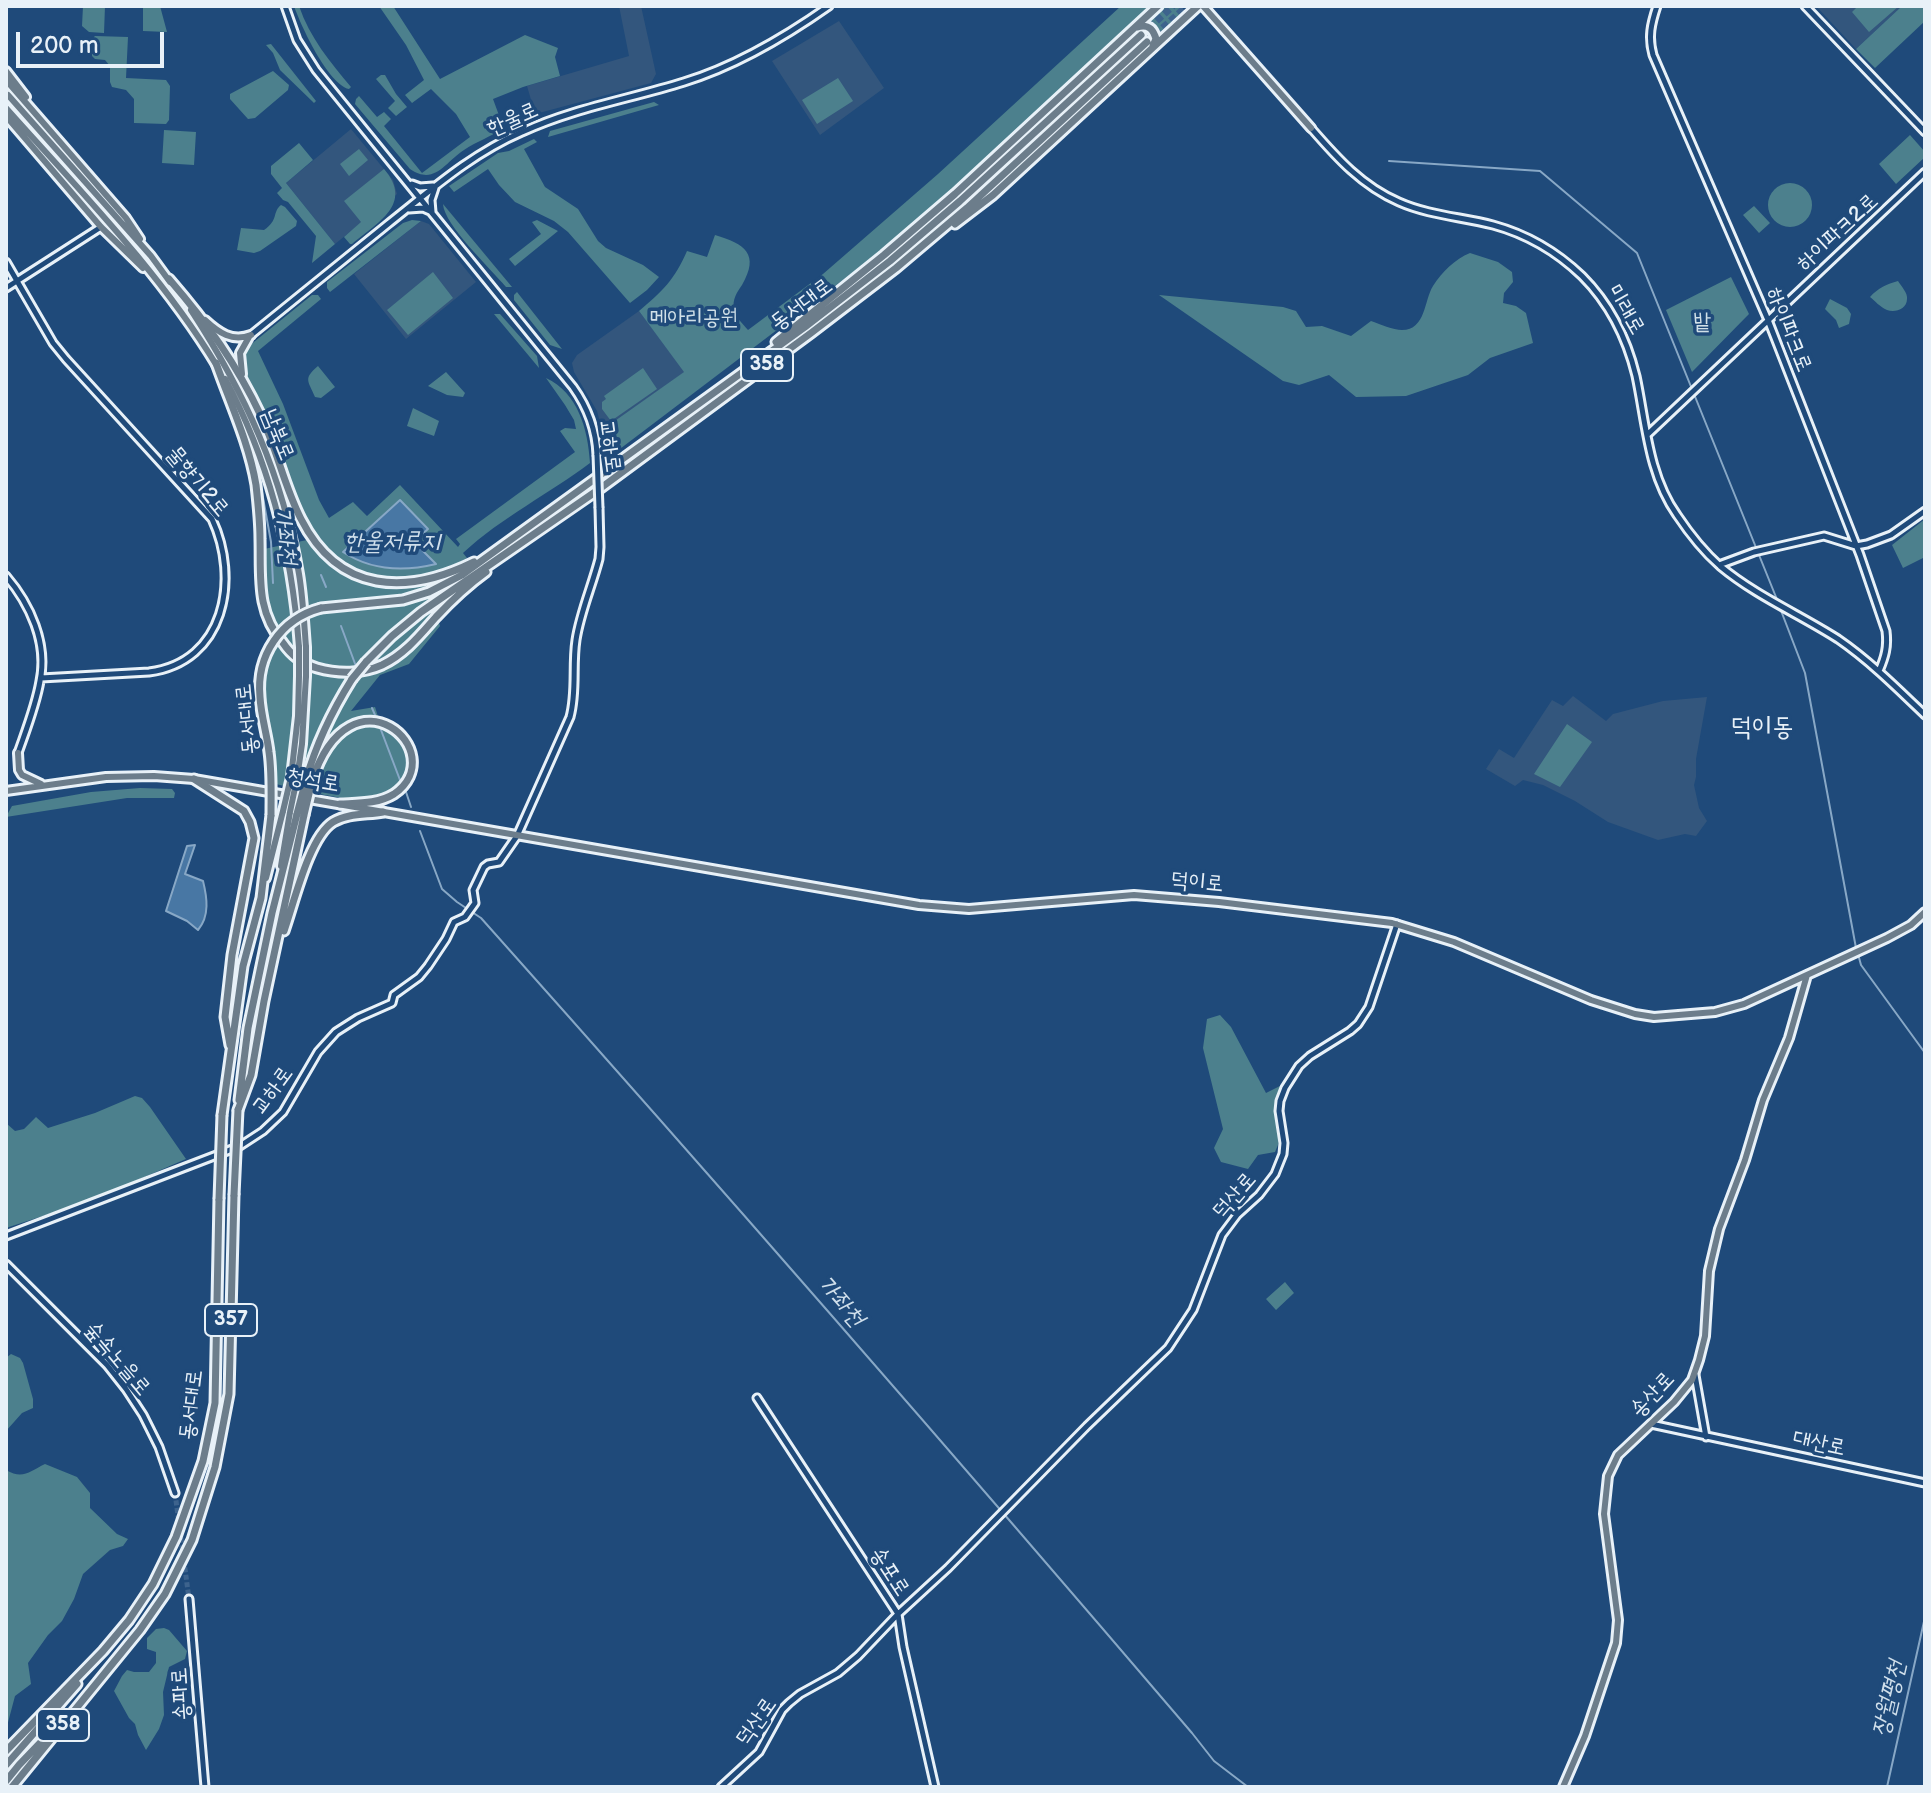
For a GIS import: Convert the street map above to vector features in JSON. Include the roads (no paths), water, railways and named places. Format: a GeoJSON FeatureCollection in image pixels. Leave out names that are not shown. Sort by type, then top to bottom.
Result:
{"type":"FeatureCollection","features":[{"type":"Feature","properties":{"kind":"highway"},"geometry":{"type":"LineString","coordinates":[[645,442],[884,255],[955,194],[1158,6]]}},
{"type":"Feature","properties":{"kind":"highway"},"geometry":{"type":"LineString","coordinates":[[1147,42],[1201,6]]}},
{"type":"Feature","properties":{"kind":"highway"},"geometry":{"type":"LineString","coordinates":[[1134,28],[1143,25],[1154,32],[1156,39],[1147,42]]}},
{"type":"Feature","properties":{"kind":"highway","name":"동서대로"},"geometry":{"type":"LineString","coordinates":[[12,1787],[140,1630],[165,1594],[192,1540],[215,1467],[229,1394],[238,1110],[248,1028],[302,779],[352,679],[392,636],[421,612],[562,514],[896,268],[967,208],[1147,42]]}},
{"type":"Feature","properties":{"kind":"highway","name":"동서대로"},"geometry":{"type":"LineString","coordinates":[[6,1751],[103,1651],[153,1584],[176,1537],[206,1447],[215,1403],[222,1115],[243,966],[261,898],[271,815],[270,755],[259,695],[261,670],[269,648],[279,633],[298,617],[321,608],[392,602],[422,595],[462,575],[805,327],[890,261],[1147,42]]}},
{"type":"Feature","properties":{"kind":"highway"},"geometry":{"type":"LineString","coordinates":[[169,279],[198,312],[246,385],[306,528],[326,554],[351,572],[384,583],[403,584],[423,582],[459,570],[514,538]]}},
{"type":"Feature","properties":{"kind":"highway"},"geometry":{"type":"LineString","coordinates":[[216,363],[255,482],[260,526],[261,588],[267,618],[286,648],[310,666],[352,672],[368,670],[396,657],[481,575],[562,514]]}},
{"type":"Feature","properties":{"kind":"highway"},"geometry":{"type":"LineString","coordinates":[[302,779],[344,730],[368,720],[384,722],[398,731],[405,739],[411,758],[408,778],[401,787],[381,799],[340,804]]}},
{"type":"Feature","properties":{"kind":"highway"},"geometry":{"type":"LineString","coordinates":[[194,779],[244,811],[254,838],[232,955],[225,1017],[231,1052]]}},
{"type":"Feature","properties":{"kind":"highway"},"geometry":{"type":"LineString","coordinates":[[273,963],[314,845],[325,829],[345,817],[383,812]]}},
{"type":"Feature","properties":{"kind":"highway"},"geometry":{"type":"LineString","coordinates":[[238,1110],[251,1075],[273,963],[294,813]]}},
{"type":"Feature","properties":{"kind":"highway","name":"357"},"geometry":{"type":"LineString","coordinates":[[6,1765],[103,1651]]}},
{"type":"Feature","properties":{"kind":"highway","name":"357"},"geometry":{"type":"LineString","coordinates":[[6,1781],[114,1662]]}},
{"type":"Feature","properties":{"kind":"main road","name":"미래로"},"geometry":{"type":"LineString","coordinates":[[1201,6],[1311,128]]}},
{"type":"Feature","properties":{"kind":"main road"},"geometry":{"type":"LineString","coordinates":[[6,71],[34,111]]}},
{"type":"Feature","properties":{"kind":"main road"},"geometry":{"type":"LineString","coordinates":[[6,80],[126,218],[151,256]]}},
{"type":"Feature","properties":{"kind":"main road","name":"남북로"},"geometry":{"type":"LineString","coordinates":[[8,95],[151,256],[184,299],[221,356],[272,467],[299,574],[303,676],[298,716],[302,779],[294,813],[261,898]]}},
{"type":"Feature","properties":{"kind":"main road","name":"남북로"},"geometry":{"type":"LineString","coordinates":[[6,108],[173,298],[216,363],[266,470],[281,520],[302,647]]}},
{"type":"Feature","properties":{"kind":"main road"},"geometry":{"type":"LineString","coordinates":[[6,116],[101,227],[157,280]]}},
{"type":"Feature","properties":{"kind":"main road"},"geometry":{"type":"LineString","coordinates":[[198,312],[223,334],[236,338],[251,335]]}},
{"type":"Feature","properties":{"kind":"main road"},"geometry":{"type":"LineString","coordinates":[[246,385],[240,371],[240,353],[251,335]]}},
{"type":"Feature","properties":{"kind":"main road"},"geometry":{"type":"LineString","coordinates":[[18,753],[22,775],[44,785]]}},
{"type":"Feature","properties":{"kind":"main road","name":"청석로"},"geometry":{"type":"LineString","coordinates":[[6,791],[106,777],[194,779],[517,836]]}},
{"type":"Feature","properties":{"kind":"main road","name":"덕이로"},"geometry":{"type":"LineString","coordinates":[[517,836],[919,905],[969,909],[1134,895],[1397,924],[1454,942],[1591,1000],[1654,1017],[1715,1012],[1744,1004],[1887,938],[1911,925],[1925,912]]}},
{"type":"Feature","properties":{"kind":"main road","name":"송산로"},"geometry":{"type":"LineString","coordinates":[[1563,1787],[1585,1736],[1616,1643],[1617,1606],[1604,1514],[1608,1476],[1618,1455],[1674,1402],[1692,1380],[1705,1336],[1709,1271],[1719,1229],[1763,1100],[1789,1038],[1807,975]]}},
{"type":"Feature","properties":{"kind":"street","name":"교하로"},"geometry":{"type":"LineString","coordinates":[[6,1236],[240,1146],[283,1112],[325,1042],[344,1025],[392,1003],[394,995],[419,977],[428,966],[454,922],[469,912],[475,903],[473,890],[484,867],[499,862],[517,836],[574,704],[576,639],[599,559],[597,455],[591,420],[581,398],[512,309],[309,61],[297,40],[285,6]]}},
{"type":"Feature","properties":{"kind":"street","name":"한울로"},"geometry":{"type":"LineString","coordinates":[[251,335],[437,184],[479,154],[523,131],[573,113],[709,73],[766,46],[829,6]]}},
{"type":"Feature","properties":{"kind":"street","name":"하이파크로"},"geometry":{"type":"LineString","coordinates":[[1657,6],[1649,39],[1653,55],[1768,320],[1856,546],[1888,643],[1879,671]]}},
{"type":"Feature","properties":{"kind":"street"},"geometry":{"type":"LineString","coordinates":[[1805,6],[1925,132]]}},
{"type":"Feature","properties":{"kind":"street","name":"미래로"},"geometry":{"type":"LineString","coordinates":[[1311,128],[1347,167],[1390,198],[1411,207],[1523,235],[1550,250],[1583,277],[1621,331],[1635,373],[1646,436],[1659,480],[1674,511],[1704,550],[1719,565],[1774,602],[1839,640],[1879,671],[1925,715]]}},
{"type":"Feature","properties":{"kind":"street","name":"하이파크2로"},"geometry":{"type":"LineString","coordinates":[[1646,436],[1925,172]]}},
{"type":"Feature","properties":{"kind":"street"},"geometry":{"type":"LineString","coordinates":[[406,210],[411,194],[409,183],[426,188],[437,184]]}},
{"type":"Feature","properties":{"kind":"street"},"geometry":{"type":"LineString","coordinates":[[406,210],[418,207],[432,212],[431,200],[437,184]]}},
{"type":"Feature","properties":{"kind":"street"},"geometry":{"type":"LineString","coordinates":[[6,288],[101,227]]}},
{"type":"Feature","properties":{"kind":"street","name":"물향기2로"},"geometry":{"type":"LineString","coordinates":[[6,262],[53,343],[212,519],[221,542],[226,571],[225,596],[218,620],[206,641],[178,664],[161,671],[41,678]]}},
{"type":"Feature","properties":{"kind":"street"},"geometry":{"type":"LineString","coordinates":[[1719,565],[1754,552],[1824,536],[1856,546],[1891,535],[1925,511]]}},
{"type":"Feature","properties":{"kind":"street"},"geometry":{"type":"LineString","coordinates":[[6,576],[26,602],[36,626],[40,651],[41,678],[18,753]]}},
{"type":"Feature","properties":{"kind":"street","name":"덕산로"},"geometry":{"type":"LineString","coordinates":[[721,1787],[759,1752],[789,1703],[846,1667],[1168,1348],[1202,1292],[1222,1235],[1275,1174],[1283,1154],[1279,1111],[1285,1088],[1299,1066],[1350,1031],[1364,1016],[1397,924]]}},
{"type":"Feature","properties":{"kind":"street","name":"숲속노을로"},"geometry":{"type":"LineString","coordinates":[[6,1264],[107,1365],[126,1389],[159,1447],[175,1493]]}},
{"type":"Feature","properties":{"kind":"street"},"geometry":{"type":"LineString","coordinates":[[1694,1372],[1706,1437]]}},
{"type":"Feature","properties":{"kind":"street","name":"송포로"},"geometry":{"type":"LineString","coordinates":[[757,1398],[898,1614],[935,1787]]}},
{"type":"Feature","properties":{"kind":"street","name":"대산로"},"geometry":{"type":"LineString","coordinates":[[1651,1424],[1925,1483]]}},
{"type":"Feature","properties":{"kind":"street","name":"송파로"},"geometry":{"type":"LineString","coordinates":[[189,1599],[205,1787]]}},
{"type":"Feature","properties":{"kind":"water","name":"한울저류지"},"geometry":{"type":"Polygon","coordinates":[[[400,500],[428,529],[419,537],[420,548],[436,564],[388,568],[365,563],[343,552],[400,500]]]}},
{"type":"Feature","properties":{"kind":"water"},"geometry":{"type":"Polygon","coordinates":[[[195,845],[185,874],[203,881],[206,913],[198,930],[166,911],[187,846],[195,845]]]}},
{"type":"Feature","properties":{"kind":"waterway"},"geometry":{"type":"LineString","coordinates":[[1389,161],[1540,171],[1637,253],[1778,602]]}},
{"type":"Feature","properties":{"kind":"waterway","name":"가좌천"},"geometry":{"type":"LineString","coordinates":[[262,492],[271,542],[273,583]]}},
{"type":"Feature","properties":{"kind":"waterway","name":"가좌천"},"geometry":{"type":"LineString","coordinates":[[321,575],[326,587]]}},
{"type":"Feature","properties":{"kind":"waterway"},"geometry":{"type":"LineString","coordinates":[[1780,608],[1805,673],[1856,948]]}},
{"type":"Feature","properties":{"kind":"waterway","name":"가좌천"},"geometry":{"type":"LineString","coordinates":[[341,626],[357,669]]}},
{"type":"Feature","properties":{"kind":"waterway","name":"가좌천"},"geometry":{"type":"LineString","coordinates":[[372,708],[375,715]]}},
{"type":"Feature","properties":{"kind":"waterway","name":"가좌천"},"geometry":{"type":"LineString","coordinates":[[381,730],[400,780]]}},
{"type":"Feature","properties":{"kind":"waterway","name":"가좌천"},"geometry":{"type":"LineString","coordinates":[[406,792],[411,807]]}},
{"type":"Feature","properties":{"kind":"waterway","name":"가좌천"},"geometry":{"type":"LineString","coordinates":[[420,831],[442,889],[481,918],[927,1426],[1214,1761],[1248,1787]]}},
{"type":"Feature","properties":{"kind":"waterway"},"geometry":{"type":"LineString","coordinates":[[1858,954],[1861,965],[1925,1053]]}},
{"type":"Feature","properties":{"kind":"waterway","name":"장월평천"},"geometry":{"type":"LineString","coordinates":[[1887,1787],[1925,1617]]}},
{"type":"Feature","properties":{"kind":"tunnel"},"geometry":{"type":"LineString","coordinates":[[1141,35],[1173,6]]}},
{"type":"Feature","properties":{"kind":"tunnel"},"geometry":{"type":"LineString","coordinates":[[1147,42],[1187,6]]}},
{"type":"Feature","properties":{"kind":"tunnel"},"geometry":{"type":"LineString","coordinates":[[175,1493],[189,1599]]}},
{"type":"Feature","properties":{"kind":"district","name":"덕이동"},"geometry":{"type":"Point","coordinates":[1762,728]}},
{"type":"Feature","properties":{"kind":"park label","name":"메아리공원"},"geometry":{"type":"Point","coordinates":[694,318]}},
{"type":"Feature","properties":{"kind":"park label","name":"밭"},"geometry":{"type":"Point","coordinates":[1702,322]}}]}
